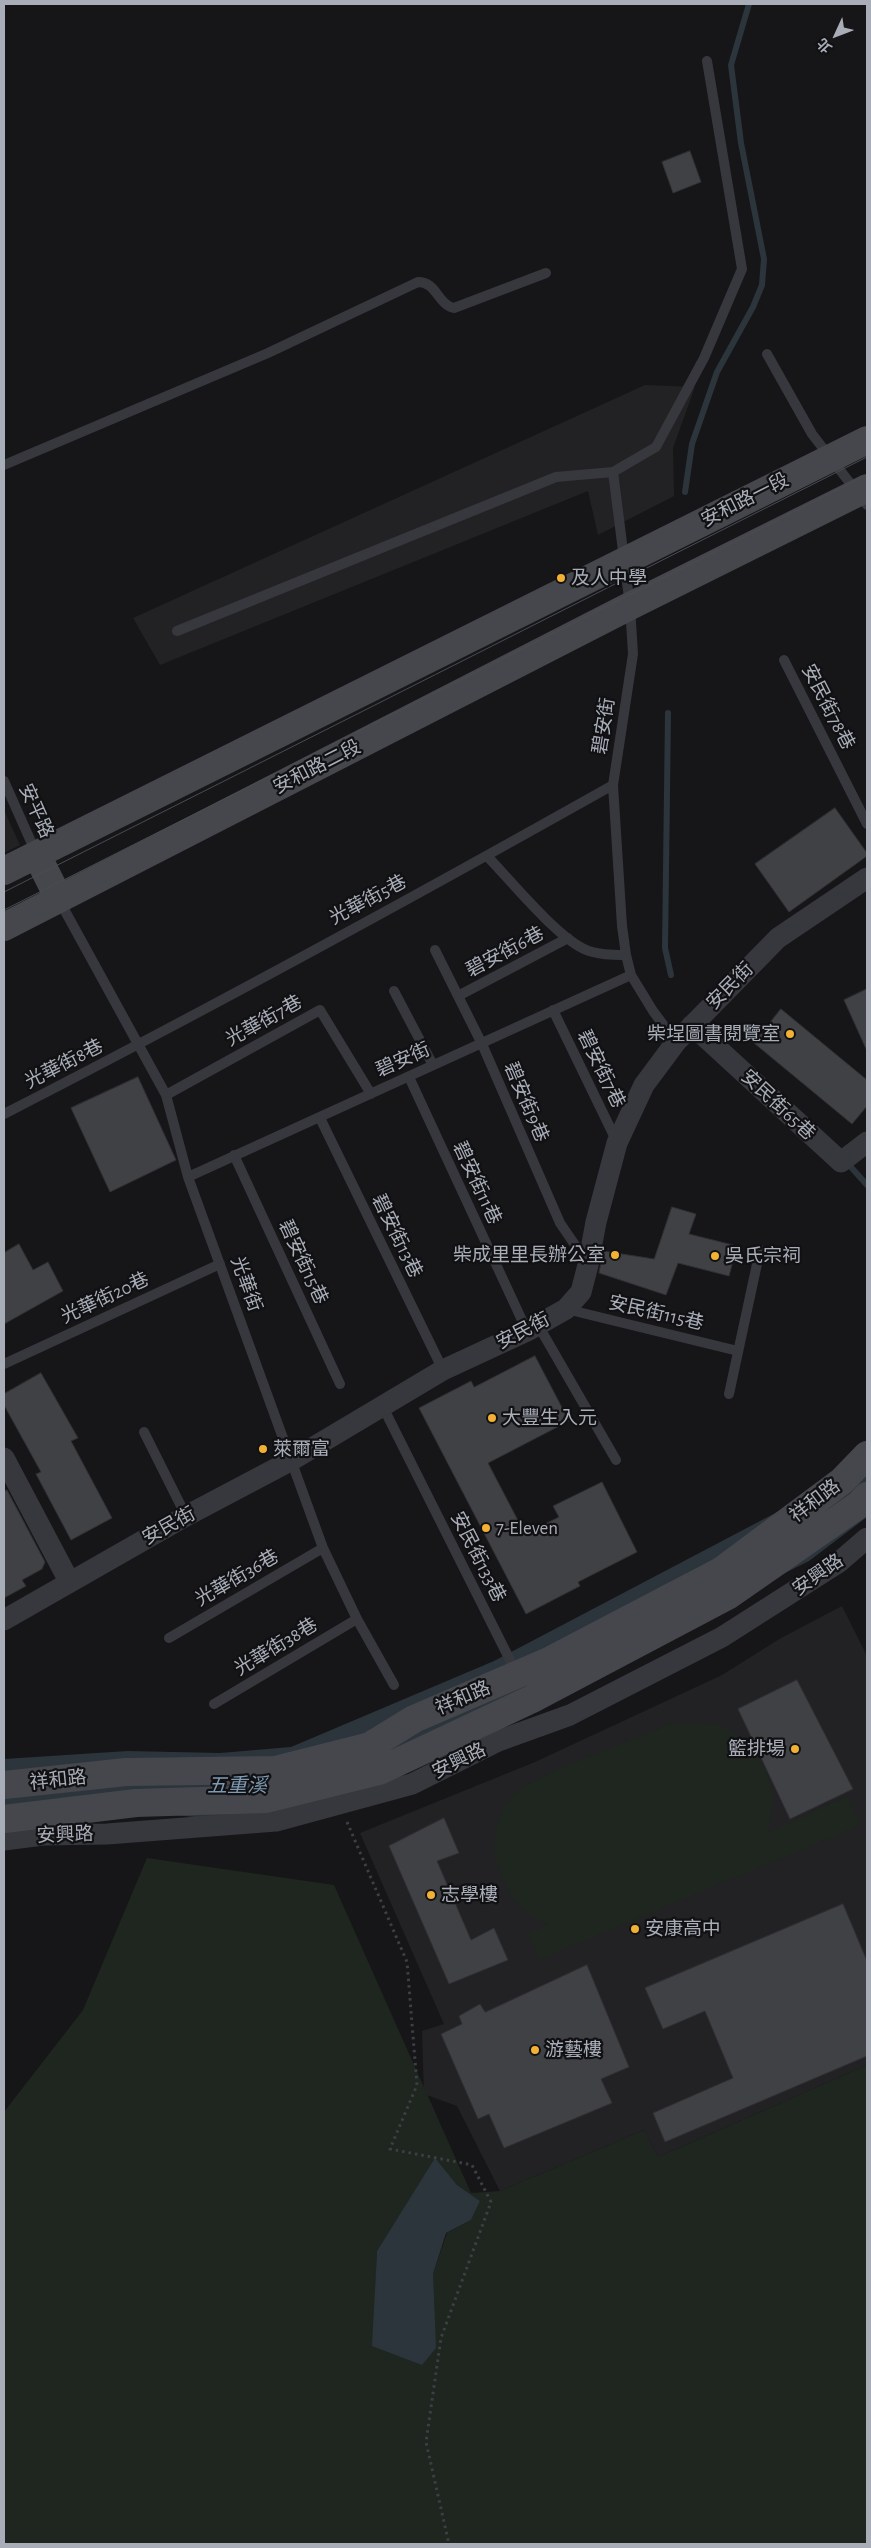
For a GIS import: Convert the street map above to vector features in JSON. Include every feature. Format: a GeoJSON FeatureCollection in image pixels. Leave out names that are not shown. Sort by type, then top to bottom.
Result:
{"type":"FeatureCollection","features":[{"type":"Feature","properties":{"kind":"main road","name":"安和路一段"},"geometry":{"type":"LineString","coordinates":[[624,562],[867,440]]}},
{"type":"Feature","properties":{"kind":"main road"},"geometry":{"type":"LineString","coordinates":[[630,606],[864,495]]}},
{"type":"Feature","properties":{"kind":"main road"},"geometry":{"type":"LineString","coordinates":[[4,872],[624,562]]}},
{"type":"Feature","properties":{"kind":"main road","name":"安和路二段"},"geometry":{"type":"LineString","coordinates":[[4,927],[630,606]]}},
{"type":"Feature","properties":{"kind":"main road"},"geometry":{"type":"LineString","coordinates":[[37,855],[59,899]]}},
{"type":"Feature","properties":{"kind":"main road","name":"祥和路"},"geometry":{"type":"LineString","coordinates":[[532,1700],[551,1660],[721,1571],[842,1481],[867,1455]]}},
{"type":"Feature","properties":{"kind":"main road","name":"祥和路"},"geometry":{"type":"LineString","coordinates":[[4,1819],[136,1802],[266,1799],[379,1771],[532,1700],[729,1595],[860,1504],[867,1496]]}},
{"type":"Feature","properties":{"kind":"main road","name":"祥和路"},"geometry":{"type":"LineString","coordinates":[[4,1785],[126,1772],[275,1770],[370,1746],[414,1719],[532,1700]]}},
{"type":"Feature","properties":{"kind":"street","name":"安民街"},"geometry":{"type":"LineString","coordinates":[[4,1620],[69,1581],[186,1516],[292,1460],[443,1370],[566,1310],[581,1292],[596,1222],[617,1142],[644,1085],[676,1042],[778,938],[867,878]]}},
{"type":"Feature","properties":{"kind":"street","name":"安民街65巷"},"geometry":{"type":"LineString","coordinates":[[692,1025],[841,1162],[867,1142]]}},
{"type":"Feature","properties":{"kind":"street"},"geometry":{"type":"LineString","coordinates":[[4,1458],[69,1581]]}},
{"type":"Feature","properties":{"kind":"street","name":"安興路"},"geometry":{"type":"LineString","coordinates":[[4,1840],[43,1835],[145,1832],[276,1821],[412,1784],[498,1741],[532,1700],[570,1715],[722,1637],[838,1563],[867,1538]]}},
{"type":"Feature","properties":{"kind":"lane"},"geometry":{"type":"LineString","coordinates":[[177,631],[556,476],[613,472],[656,447],[704,358],[742,269],[707,61]]}},
{"type":"Feature","properties":{"kind":"lane"},"geometry":{"type":"LineString","coordinates":[[4,465],[268,353],[418,282],[425,282],[431,286],[443,303],[454,308],[546,273]]}},
{"type":"Feature","properties":{"kind":"lane"},"geometry":{"type":"LineString","coordinates":[[767,354],[812,434],[864,495]]}},
{"type":"Feature","properties":{"kind":"lane","name":"碧安街"},"geometry":{"type":"LineString","coordinates":[[613,472],[630,606],[633,654],[613,784],[626,955],[632,975],[653,1011],[676,1042]]}},
{"type":"Feature","properties":{"kind":"lane","name":"安民街78巷"},"geometry":{"type":"LineString","coordinates":[[784,660],[867,824]]}},
{"type":"Feature","properties":{"kind":"lane","name":"安平路"},"geometry":{"type":"LineString","coordinates":[[4,781],[37,855]]}},
{"type":"Feature","properties":{"kind":"lane","name":"光華街5巷"},"geometry":{"type":"LineString","coordinates":[[139,1044],[487,856],[613,784]]}},
{"type":"Feature","properties":{"kind":"lane"},"geometry":{"type":"LineString","coordinates":[[487,856],[568,938],[585,950],[606,955],[626,955]]}},
{"type":"Feature","properties":{"kind":"lane","name":"光華街"},"geometry":{"type":"LineString","coordinates":[[59,899],[166,1096],[188,1177],[323,1548],[357,1619],[394,1685]]}},
{"type":"Feature","properties":{"kind":"lane","name":"碧安街6巷"},"geometry":{"type":"LineString","coordinates":[[458,996],[568,938]]}},
{"type":"Feature","properties":{"kind":"lane","name":"碧安街9巷"},"geometry":{"type":"LineString","coordinates":[[435,950],[482,1044],[560,1224],[588,1265]]}},
{"type":"Feature","properties":{"kind":"lane","name":"碧安街"},"geometry":{"type":"LineString","coordinates":[[188,1177],[632,975]]}},
{"type":"Feature","properties":{"kind":"lane"},"geometry":{"type":"LineString","coordinates":[[394,991],[433,1065]]}},
{"type":"Feature","properties":{"kind":"lane","name":"光華街7巷"},"geometry":{"type":"LineString","coordinates":[[166,1096],[320,1010],[371,1094]]}},
{"type":"Feature","properties":{"kind":"lane","name":"碧安街7巷"},"geometry":{"type":"LineString","coordinates":[[553,1010],[617,1142]]}},
{"type":"Feature","properties":{"kind":"lane","name":"光華街8巷"},"geometry":{"type":"LineString","coordinates":[[4,1114],[139,1044]]}},
{"type":"Feature","properties":{"kind":"lane","name":"碧安街11巷"},"geometry":{"type":"LineString","coordinates":[[409,1078],[532,1328],[616,1460]]}},
{"type":"Feature","properties":{"kind":"lane","name":"碧安街13巷"},"geometry":{"type":"LineString","coordinates":[[320,1118],[443,1370]]}},
{"type":"Feature","properties":{"kind":"lane","name":"碧安街15巷"},"geometry":{"type":"LineString","coordinates":[[234,1155],[340,1384]]}},
{"type":"Feature","properties":{"kind":"lane"},"geometry":{"type":"LineString","coordinates":[[729,1394],[760,1250]]}},
{"type":"Feature","properties":{"kind":"lane","name":"光華街20巷"},"geometry":{"type":"LineString","coordinates":[[4,1364],[220,1264]]}},
{"type":"Feature","properties":{"kind":"lane","name":"安民街115巷"},"geometry":{"type":"LineString","coordinates":[[566,1310],[738,1351]]}},
{"type":"Feature","properties":{"kind":"lane","name":"安民街133巷"},"geometry":{"type":"LineString","coordinates":[[382,1405],[532,1700]]}},
{"type":"Feature","properties":{"kind":"lane"},"geometry":{"type":"LineString","coordinates":[[144,1432],[186,1516]]}},
{"type":"Feature","properties":{"kind":"lane","name":"光華街36巷"},"geometry":{"type":"LineString","coordinates":[[169,1638],[323,1548]]}},
{"type":"Feature","properties":{"kind":"lane","name":"光華街38巷"},"geometry":{"type":"LineString","coordinates":[[214,1704],[357,1619]]}},
{"type":"Feature","properties":{"kind":"path"},"geometry":{"type":"LineString","coordinates":[[339,1804],[407,1962],[417,2086],[390,2149],[472,2164],[491,2202],[441,2338],[426,2442],[449,2544]]}},
{"type":"Feature","properties":{"kind":"shaded area"},"geometry":{"type":"Polygon","coordinates":[[[645,385],[695,387],[673,448],[674,496],[598,535],[588,491],[160,665],[133,618],[645,385]]]}},
{"type":"Feature","properties":{"kind":"shaded area"},"geometry":{"type":"Polygon","coordinates":[[[4,810],[20,845],[4,853],[4,810]]]}},
{"type":"Feature","properties":{"kind":"shaded area","name":"安康高中"},"geometry":{"type":"Polygon","coordinates":[[[842,1606],[867,1656],[867,2065],[658,2157],[644,2130],[500,2191],[457,2106],[424,2094],[422,2031],[444,2024],[360,1833],[535,1762],[722,1675],[781,1638],[842,1606]]]}},
{"type":"Feature","properties":{"kind":"shaded area"},"geometry":{"type":"Polygon","coordinates":[[[676,1722],[719,1725],[743,1738],[766,1769],[774,1799],[768,1833],[847,1796],[860,1825],[540,1959],[528,1934],[548,1925],[521,1908],[507,1888],[498,1867],[495,1840],[502,1811],[513,1796],[537,1779],[676,1722]]]}},
{"type":"Feature","properties":{"kind":"shaded area"},"geometry":{"type":"Polygon","coordinates":[[[147,1858],[334,1885],[471,2193],[500,2191],[644,2130],[658,2157],[867,2065],[867,2544],[4,2544],[4,2112],[83,2010],[147,1858]],[[435,2159],[377,2251],[373,2346],[433,2274],[447,2233],[471,2220],[480,2201],[457,2185],[435,2159]]]}},
{"type":"Feature","properties":{"kind":"water","name":"五重溪"},"geometry":{"type":"Polygon","coordinates":[[[867,1446],[867,1517],[809,1561],[532,1699],[237,1821],[174,1815],[80,1817],[4,1828],[4,1759],[128,1751],[220,1753],[291,1747],[494,1661],[800,1500],[867,1446]]]}},
{"type":"Feature","properties":{"kind":"water"},"geometry":{"type":"Polygon","coordinates":[[[435,2158],[457,2185],[480,2201],[471,2220],[446,2233],[433,2274],[436,2348],[422,2365],[372,2346],[377,2251],[435,2158]]]}},
{"type":"Feature","properties":{"kind":"building"},"geometry":{"type":"Polygon","coordinates":[[[690,151],[701,182],[673,193],[662,162],[690,151]]]}},
{"type":"Feature","properties":{"kind":"building"},"geometry":{"type":"Polygon","coordinates":[[[835,808],[867,853],[867,856],[789,912],[755,864],[835,808]]]}},
{"type":"Feature","properties":{"kind":"building"},"geometry":{"type":"Polygon","coordinates":[[[867,989],[867,1051],[844,1000],[867,989]]]}},
{"type":"Feature","properties":{"kind":"building"},"geometry":{"type":"Polygon","coordinates":[[[781,1009],[867,1080],[867,1106],[852,1124],[754,1043],[781,1009]]]}},
{"type":"Feature","properties":{"kind":"building"},"geometry":{"type":"Polygon","coordinates":[[[138,1077],[176,1160],[110,1192],[71,1108],[138,1077]]]}},
{"type":"Feature","properties":{"kind":"building","name":"柴成里里長辦公室"},"geometry":{"type":"Polygon","coordinates":[[[672,1207],[696,1214],[689,1234],[737,1246],[729,1276],[678,1263],[666,1295],[599,1273],[603,1251],[654,1259],[672,1207]]]}},
{"type":"Feature","properties":{"kind":"building"},"geometry":{"type":"Polygon","coordinates":[[[19,1244],[33,1270],[48,1262],[63,1291],[4,1324],[4,1253],[19,1244]]]}},
{"type":"Feature","properties":{"kind":"building"},"geometry":{"type":"Polygon","coordinates":[[[535,1356],[569,1421],[488,1463],[525,1534],[559,1517],[553,1506],[602,1482],[637,1552],[578,1582],[580,1586],[526,1614],[419,1408],[471,1381],[474,1387],[535,1356]]]}},
{"type":"Feature","properties":{"kind":"building"},"geometry":{"type":"Polygon","coordinates":[[[41,1373],[78,1438],[71,1441],[112,1518],[71,1540],[36,1474],[41,1472],[4,1405],[4,1394],[41,1373]]]}},
{"type":"Feature","properties":{"kind":"building"},"geometry":{"type":"Polygon","coordinates":[[[7,1490],[45,1562],[42,1569],[22,1580],[26,1586],[4,1598],[4,1492],[7,1490]]]}},
{"type":"Feature","properties":{"kind":"building","name":"籃排場"},"geometry":{"type":"Polygon","coordinates":[[[797,1680],[853,1789],[790,1819],[738,1709],[797,1680]]]}},
{"type":"Feature","properties":{"kind":"building","name":"志學樓"},"geometry":{"type":"Polygon","coordinates":[[[444,1818],[459,1853],[437,1861],[471,1940],[494,1928],[508,1960],[449,1984],[389,1846],[444,1818]]]}},
{"type":"Feature","properties":{"kind":"building"},"geometry":{"type":"Polygon","coordinates":[[[843,1904],[867,1961],[867,2056],[665,2142],[653,2113],[733,2078],[705,2011],[663,2029],[645,1988],[843,1904]]]}},
{"type":"Feature","properties":{"kind":"building","name":"游藝樓"},"geometry":{"type":"Polygon","coordinates":[[[587,1965],[629,2067],[601,2079],[612,2103],[504,2148],[489,2114],[478,2119],[441,2034],[462,2024],[459,2016],[480,2004],[485,2012],[587,1965]]]}},
{"type":"Feature","properties":{"kind":"waterway"},"geometry":{"type":"LineString","coordinates":[[685,492],[692,444],[717,372],[753,307],[762,285],[764,259],[741,143],[731,65],[749,4]]}},
{"type":"Feature","properties":{"kind":"waterway"},"geometry":{"type":"LineString","coordinates":[[668,713],[665,948],[671,975]]}},
{"type":"Feature","properties":{"kind":"waterway"},"geometry":{"type":"LineString","coordinates":[[850,1166],[867,1185]]}},
{"type":"Feature","properties":{"kind":"tram line"},"geometry":{"type":"LineString","coordinates":[[4,892],[867,457]]}},
{"type":"Feature","properties":{"kind":"tram line"},"geometry":{"type":"LineString","coordinates":[[4,910],[867,475]]}},
{"type":"Feature","properties":{"kind":"place","name":"及人中學"},"geometry":{"type":"Point","coordinates":[561,578]}},
{"type":"Feature","properties":{"kind":"place","name":"柴埕圖書閱覽室"},"geometry":{"type":"Point","coordinates":[790,1034]}},
{"type":"Feature","properties":{"kind":"place","name":"柴成里里長辦公室"},"geometry":{"type":"Point","coordinates":[615,1255]}},
{"type":"Feature","properties":{"kind":"place","name":"吳氏宗祠"},"geometry":{"type":"Point","coordinates":[715,1256]}},
{"type":"Feature","properties":{"kind":"place","name":"大豐生入元"},"geometry":{"type":"Point","coordinates":[492,1418]}},
{"type":"Feature","properties":{"kind":"place","name":"萊爾富"},"geometry":{"type":"Point","coordinates":[263,1449]}},
{"type":"Feature","properties":{"kind":"place","name":"7-Eleven"},"geometry":{"type":"Point","coordinates":[486,1528]}},
{"type":"Feature","properties":{"kind":"place","name":"籃排場"},"geometry":{"type":"Point","coordinates":[795,1749]}},
{"type":"Feature","properties":{"kind":"place","name":"志學樓"},"geometry":{"type":"Point","coordinates":[431,1895]}},
{"type":"Feature","properties":{"kind":"place","name":"安康高中"},"geometry":{"type":"Point","coordinates":[635,1929]}},
{"type":"Feature","properties":{"kind":"place","name":"游藝樓"},"geometry":{"type":"Point","coordinates":[535,2050]}}]}
